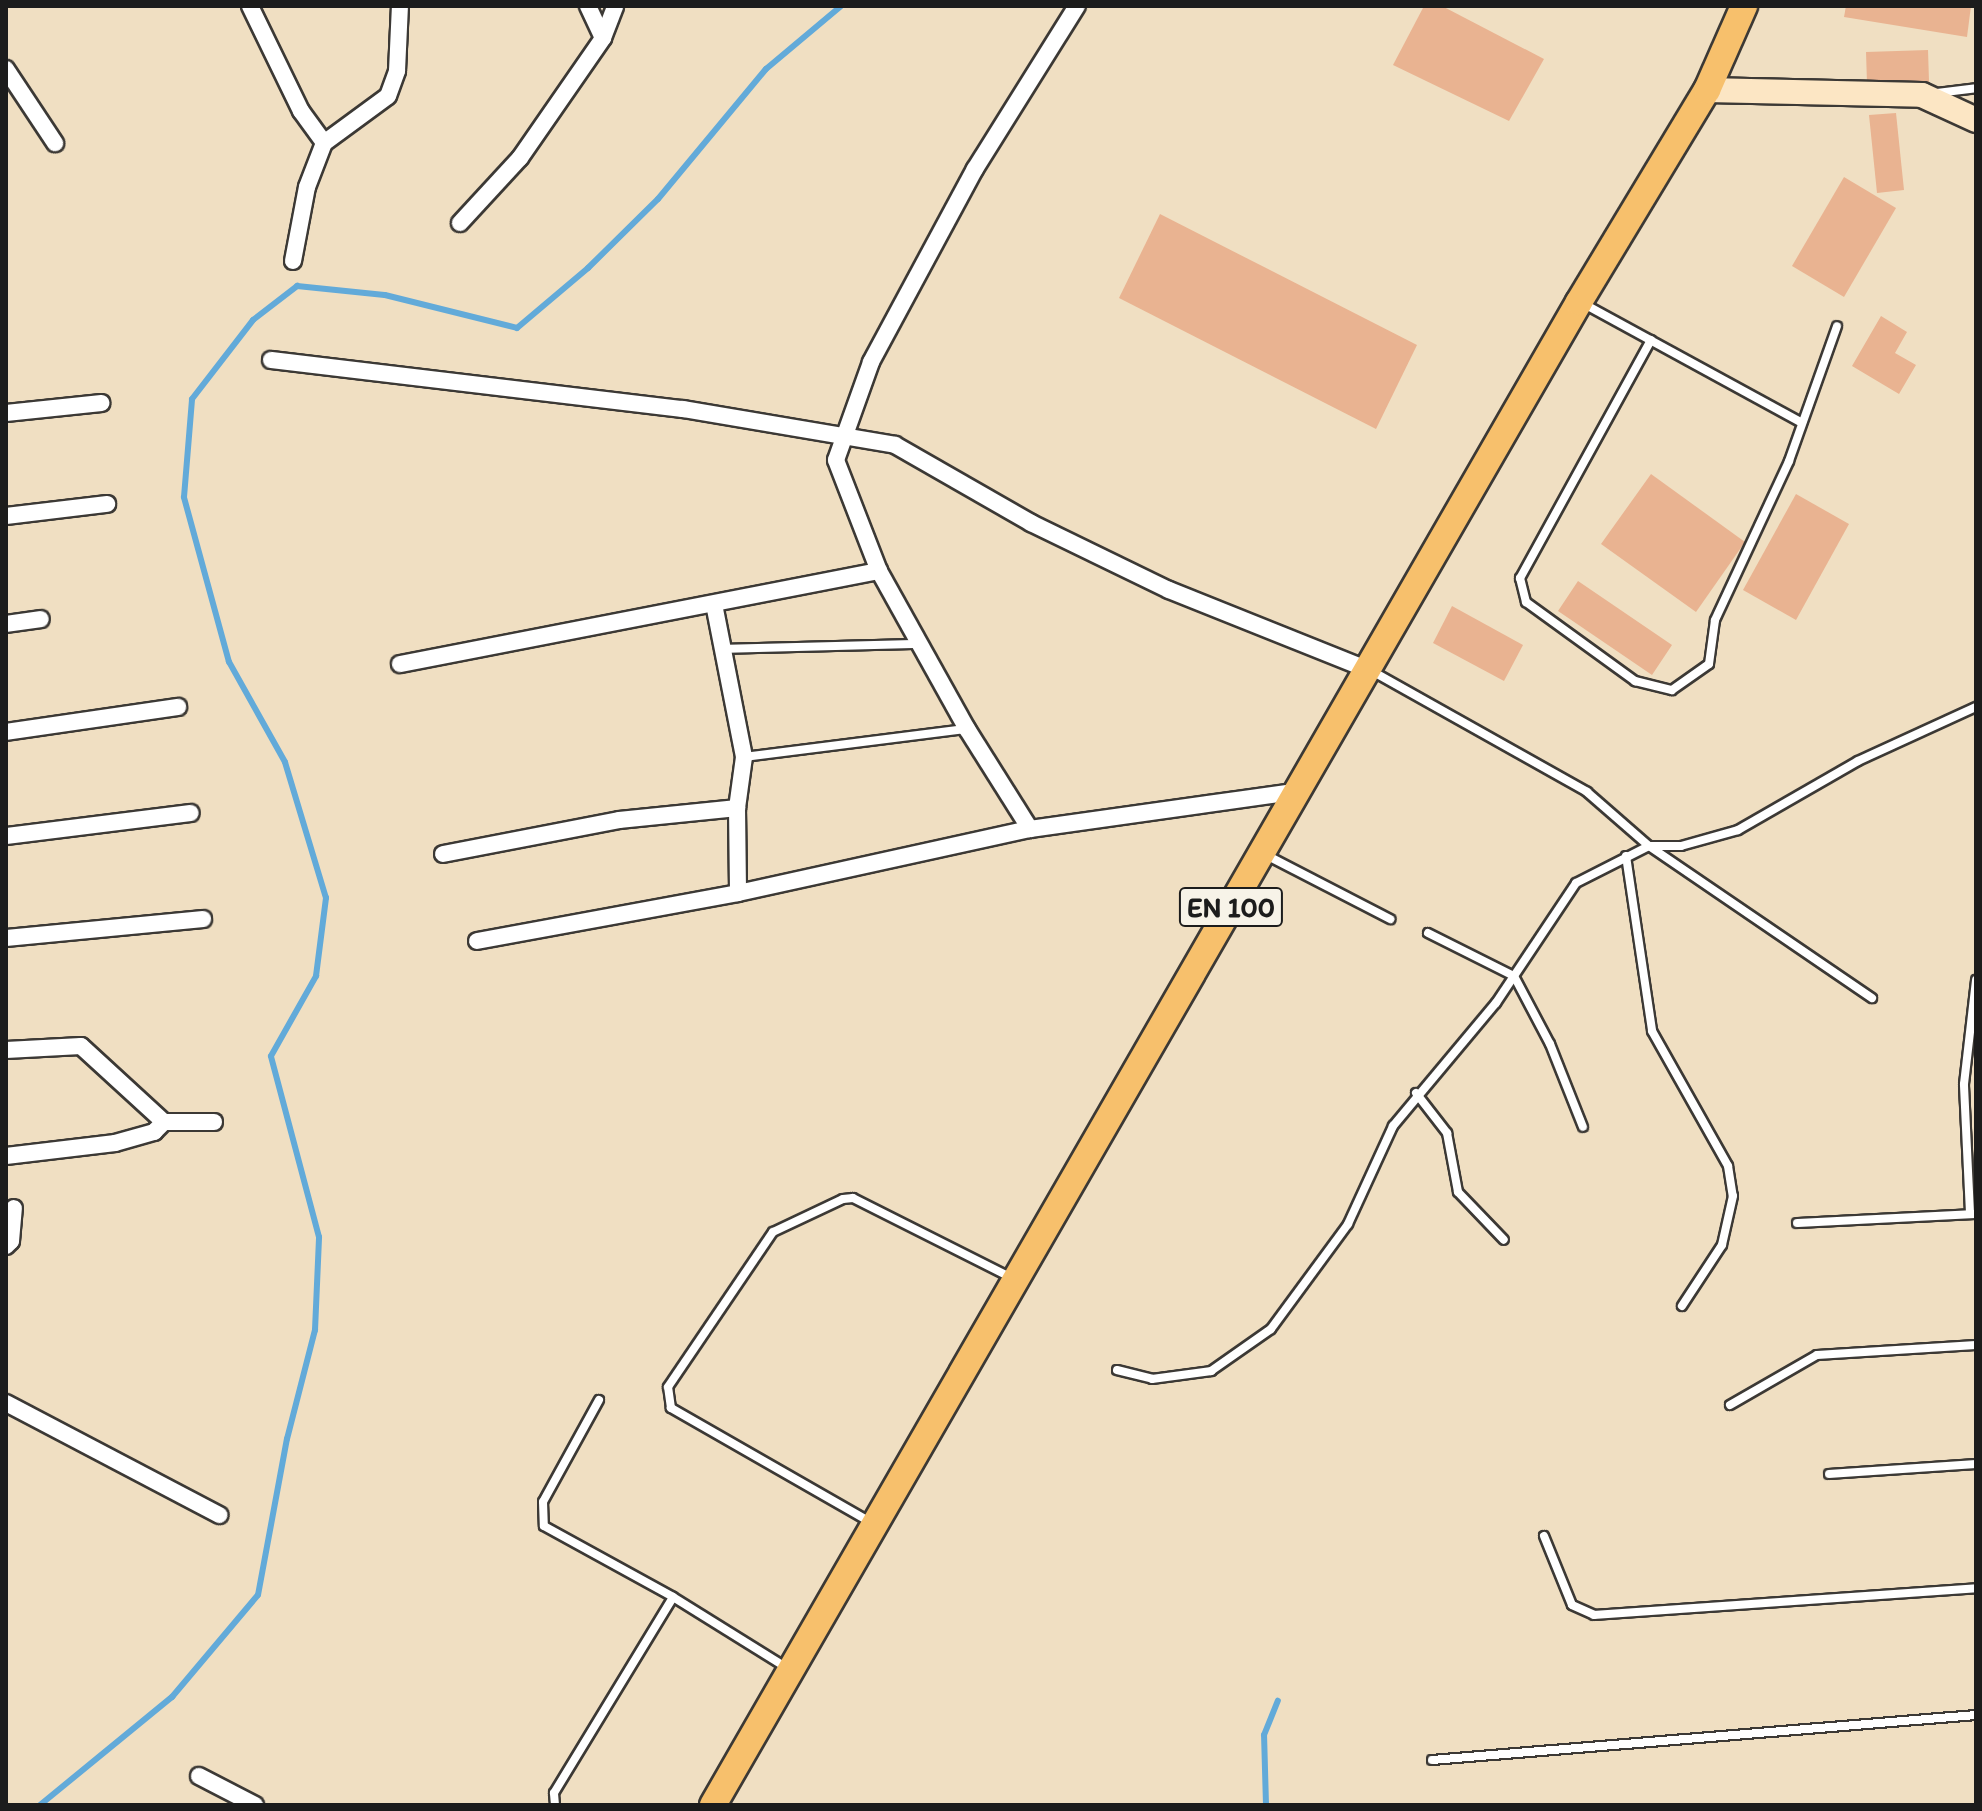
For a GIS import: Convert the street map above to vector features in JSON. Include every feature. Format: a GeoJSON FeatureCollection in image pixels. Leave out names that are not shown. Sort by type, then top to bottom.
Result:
{"type":"FeatureCollection","features":[{"type":"Feature","properties":{"kind":"main road","name":"EN 100"},"geometry":{"type":"LineString","coordinates":[[713,1805],[1579,302],[1707,90],[1744,6]]}},
{"type":"Feature","properties":{"kind":"street"},"geometry":{"type":"LineString","coordinates":[[250,6],[301,111],[324,143]]}},
{"type":"Feature","properties":{"kind":"street"},"geometry":{"type":"LineString","coordinates":[[293,261],[307,187],[324,143],[388,96],[397,71],[400,6]]}},
{"type":"Feature","properties":{"kind":"street"},"geometry":{"type":"LineString","coordinates":[[588,6],[603,38]]}},
{"type":"Feature","properties":{"kind":"street"},"geometry":{"type":"LineString","coordinates":[[460,223],[520,158],[603,38],[615,6]]}},
{"type":"Feature","properties":{"kind":"street"},"geometry":{"type":"LineString","coordinates":[[1030,829],[967,729],[879,571],[836,460],[840,436],[871,362],[975,169],[1077,6]]}},
{"type":"Feature","properties":{"kind":"street"},"geometry":{"type":"LineString","coordinates":[[6,69],[55,143]]}},
{"type":"Feature","properties":{"kind":"street"},"geometry":{"type":"LineString","coordinates":[[1707,90],[1922,95],[1976,120]]}},
{"type":"Feature","properties":{"kind":"street"},"geometry":{"type":"LineString","coordinates":[[271,360],[669,407],[895,445],[1031,523],[1169,590],[1369,670]]}},
{"type":"Feature","properties":{"kind":"street"},"geometry":{"type":"LineString","coordinates":[[6,413],[101,403]]}},
{"type":"Feature","properties":{"kind":"street"},"geometry":{"type":"LineString","coordinates":[[6,516],[107,504]]}},
{"type":"Feature","properties":{"kind":"street"},"geometry":{"type":"LineString","coordinates":[[400,664],[879,571]]}},
{"type":"Feature","properties":{"kind":"street"},"geometry":{"type":"LineString","coordinates":[[714,604],[744,757],[737,808],[738,893]]}},
{"type":"Feature","properties":{"kind":"street"},"geometry":{"type":"LineString","coordinates":[[6,624],[41,619]]}},
{"type":"Feature","properties":{"kind":"street"},"geometry":{"type":"LineString","coordinates":[[6,732],[178,707]]}},
{"type":"Feature","properties":{"kind":"street"},"geometry":{"type":"LineString","coordinates":[[477,941],[738,893],[1030,829],[1299,791]]}},
{"type":"Feature","properties":{"kind":"street"},"geometry":{"type":"LineString","coordinates":[[443,854],[619,820],[737,808]]}},
{"type":"Feature","properties":{"kind":"street"},"geometry":{"type":"LineString","coordinates":[[6,836],[191,813]]}},
{"type":"Feature","properties":{"kind":"street"},"geometry":{"type":"LineString","coordinates":[[6,938],[203,919]]}},
{"type":"Feature","properties":{"kind":"street"},"geometry":{"type":"LineString","coordinates":[[6,1050],[81,1046],[164,1122],[214,1122]]}},
{"type":"Feature","properties":{"kind":"street"},"geometry":{"type":"LineString","coordinates":[[6,1156],[115,1143],[154,1132],[164,1122]]}},
{"type":"Feature","properties":{"kind":"street"},"geometry":{"type":"LineString","coordinates":[[6,1246],[11,1241],[14,1208]]}},
{"type":"Feature","properties":{"kind":"street"},"geometry":{"type":"LineString","coordinates":[[6,1403],[219,1515]]}},
{"type":"Feature","properties":{"kind":"street"},"geometry":{"type":"LineString","coordinates":[[199,1776],[255,1805]]}},
{"type":"Feature","properties":{"kind":"lane"},"geometry":{"type":"LineString","coordinates":[[1922,95],[1976,88]]}},
{"type":"Feature","properties":{"kind":"lane"},"geometry":{"type":"LineString","coordinates":[[1579,302],[1802,423]]}},
{"type":"Feature","properties":{"kind":"lane"},"geometry":{"type":"LineString","coordinates":[[1651,340],[1520,578],[1526,602],[1635,681],[1672,690],[1709,664],[1715,620],[1802,423],[1837,326]]}},
{"type":"Feature","properties":{"kind":"lane"},"geometry":{"type":"LineString","coordinates":[[723,649],[920,644]]}},
{"type":"Feature","properties":{"kind":"lane"},"geometry":{"type":"LineString","coordinates":[[1369,670],[1587,792],[1649,846],[1872,998]]}},
{"type":"Feature","properties":{"kind":"lane"},"geometry":{"type":"LineString","coordinates":[[1117,1370],[1152,1379],[1211,1371],[1271,1329],[1348,1224],[1393,1126],[1416,1093],[1514,976],[1576,883],[1649,846],[1681,846],[1738,830],[1858,761],[1976,707]]}},
{"type":"Feature","properties":{"kind":"lane"},"geometry":{"type":"LineString","coordinates":[[744,757],[967,729]]}},
{"type":"Feature","properties":{"kind":"lane"},"geometry":{"type":"LineString","coordinates":[[1262,853],[1390,919]]}},
{"type":"Feature","properties":{"kind":"lane"},"geometry":{"type":"LineString","coordinates":[[1626,856],[1652,1031],[1728,1166],[1733,1196],[1722,1245],[1682,1306]]}},
{"type":"Feature","properties":{"kind":"lane"},"geometry":{"type":"LineString","coordinates":[[1428,933],[1514,976],[1550,1044],[1583,1127]]}},
{"type":"Feature","properties":{"kind":"lane"},"geometry":{"type":"LineString","coordinates":[[1797,1223],[1973,1213],[1964,1084],[1976,980]]}},
{"type":"Feature","properties":{"kind":"lane"},"geometry":{"type":"LineString","coordinates":[[1416,1093],[1447,1133],[1458,1192],[1504,1240]]}},
{"type":"Feature","properties":{"kind":"lane"},"geometry":{"type":"LineString","coordinates":[[876,1525],[671,1408],[668,1387],[773,1232],[843,1199],[853,1198],[1016,1280]]}},
{"type":"Feature","properties":{"kind":"lane"},"geometry":{"type":"LineString","coordinates":[[1730,1405],[1817,1355],[1976,1345]]}},
{"type":"Feature","properties":{"kind":"lane"},"geometry":{"type":"LineString","coordinates":[[599,1400],[543,1502],[544,1526],[673,1597],[791,1671]]}},
{"type":"Feature","properties":{"kind":"lane"},"geometry":{"type":"LineString","coordinates":[[1829,1474],[1976,1464]]}},
{"type":"Feature","properties":{"kind":"lane"},"geometry":{"type":"LineString","coordinates":[[1544,1536],[1572,1605],[1594,1615],[1976,1588]]}},
{"type":"Feature","properties":{"kind":"lane"},"geometry":{"type":"LineString","coordinates":[[555,1805],[554,1793],[673,1597]]}},
{"type":"Feature","properties":{"kind":"lane"},"geometry":{"type":"LineString","coordinates":[[1432,1760],[1976,1715]]}},
{"type":"Feature","properties":{"kind":"building"},"geometry":{"type":"Polygon","coordinates":[[[1424,6],[1442,6],[1544,59],[1509,121],[1393,65],[1424,6]]]}},
{"type":"Feature","properties":{"kind":"building"},"geometry":{"type":"Polygon","coordinates":[[[1846,6],[1971,6],[1967,37],[1844,17],[1846,6]]]}},
{"type":"Feature","properties":{"kind":"building"},"geometry":{"type":"Polygon","coordinates":[[[1928,50],[1929,82],[1867,84],[1866,52],[1928,50]]]}},
{"type":"Feature","properties":{"kind":"building"},"geometry":{"type":"Polygon","coordinates":[[[1896,113],[1904,190],[1877,193],[1869,115],[1896,113]]]}},
{"type":"Feature","properties":{"kind":"building"},"geometry":{"type":"Polygon","coordinates":[[[1844,177],[1896,208],[1844,297],[1792,266],[1844,177]]]}},
{"type":"Feature","properties":{"kind":"building"},"geometry":{"type":"Polygon","coordinates":[[[1160,214],[1417,345],[1376,429],[1119,298],[1160,214]]]}},
{"type":"Feature","properties":{"kind":"building"},"geometry":{"type":"Polygon","coordinates":[[[1881,316],[1907,332],[1895,353],[1916,365],[1899,394],[1852,366],[1881,316]]]}},
{"type":"Feature","properties":{"kind":"building"},"geometry":{"type":"Polygon","coordinates":[[[1651,474],[1745,542],[1696,612],[1601,544],[1651,474]]]}},
{"type":"Feature","properties":{"kind":"building"},"geometry":{"type":"Polygon","coordinates":[[[1796,494],[1849,524],[1796,620],[1743,590],[1796,494]]]}},
{"type":"Feature","properties":{"kind":"building"},"geometry":{"type":"Polygon","coordinates":[[[1578,581],[1672,645],[1652,675],[1558,611],[1578,581]]]}},
{"type":"Feature","properties":{"kind":"building"},"geometry":{"type":"Polygon","coordinates":[[[1452,606],[1523,645],[1504,681],[1433,643],[1452,606]]]}},
{"type":"Feature","properties":{"kind":"waterway"},"geometry":{"type":"LineString","coordinates":[[40,1805],[172,1697],[258,1595],[287,1439],[315,1330],[319,1237],[271,1056],[316,976],[326,898],[285,762],[229,662],[184,497],[192,399],[253,320],[297,286],[385,295],[517,328],[588,268],[658,199],[766,69],[841,6]]}},
{"type":"Feature","properties":{"kind":"waterway"},"geometry":{"type":"LineString","coordinates":[[1266,1805],[1264,1735],[1278,1701]]}}]}
